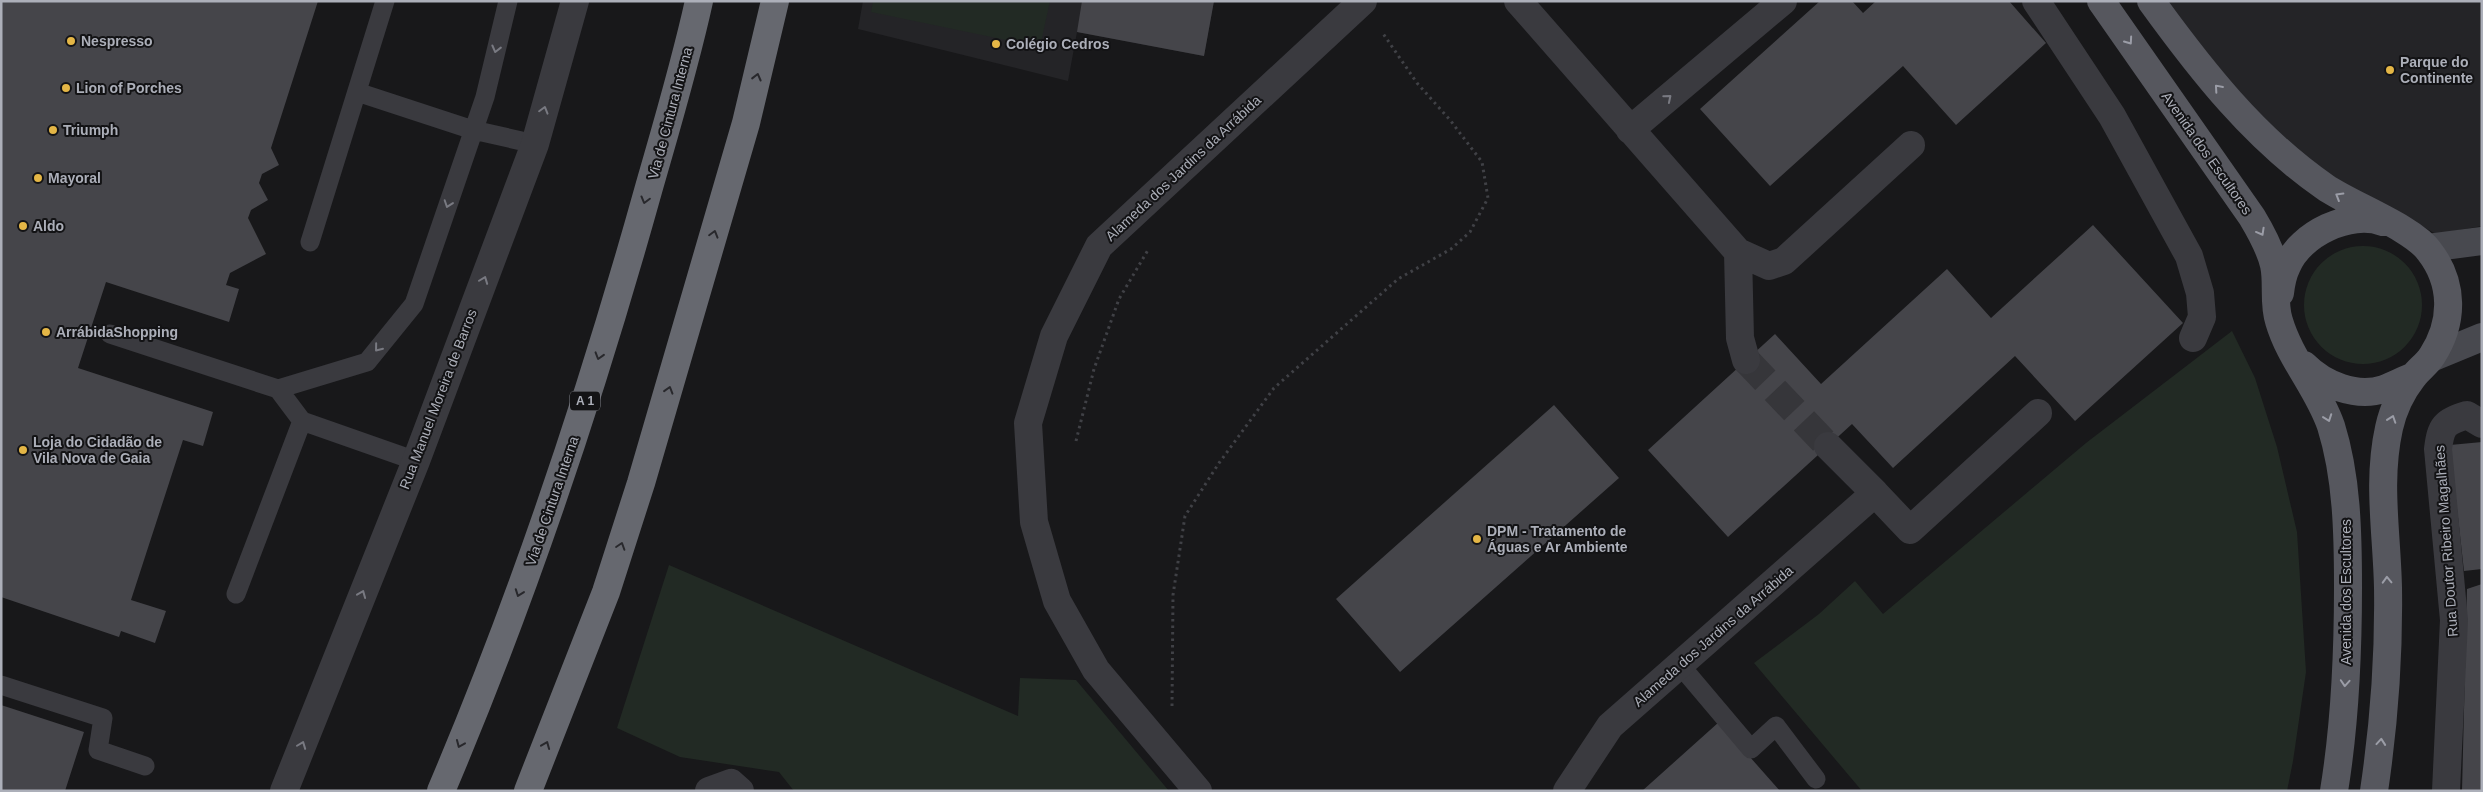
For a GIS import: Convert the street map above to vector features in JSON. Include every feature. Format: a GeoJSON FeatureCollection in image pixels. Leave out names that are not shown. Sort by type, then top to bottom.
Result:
{"type":"FeatureCollection","features":[{"type":"Feature","properties":{"kind":"highway","name":"Via de Cintura Interna"},"geometry":{"type":"LineString","coordinates":[[440,791],[487,681],[563,472],[628,262],[699,1]]}},
{"type":"Feature","properties":{"kind":"highway"},"geometry":{"type":"LineString","coordinates":[[528,791],[606,592],[641,483],[746,123],[775,1]]}},
{"type":"Feature","properties":{"kind":"main road","name":"Avenida dos Escultores"},"geometry":{"type":"LineString","coordinates":[[2101,1],[2252,217],[2265,240],[2274,266],[2278,319],[2287,345],[2316,393],[2331,428],[2337,452],[2348,548],[2347,657],[2334,791]]}},
{"type":"Feature","properties":{"kind":"main road","name":"Avenida dos Escultores"},"geometry":{"type":"LineString","coordinates":[[2151,1],[2204,72],[2246,120],[2282,153],[2326,188],[2398,227],[2428,248],[2444,274],[2450,303],[2445,332],[2397,403],[2390,425],[2382,479],[2388,630],[2382,726],[2374,791]]}},
{"type":"Feature","properties":{"kind":"main road","name":"Avenida dos Escultores"},"geometry":{"type":"LineString","coordinates":[[2278,319],[2280,291],[2287,265],[2303,243],[2325,228],[2352,220],[2379,220],[2398,227]]}},
{"type":"Feature","properties":{"kind":"main road"},"geometry":{"type":"LineString","coordinates":[[2428,248],[2482,241]]}},
{"type":"Feature","properties":{"kind":"main road"},"geometry":{"type":"LineString","coordinates":[[2422,367],[2482,337]]}},
{"type":"Feature","properties":{"kind":"main road","name":"Avenida dos Escultores"},"geometry":{"type":"LineString","coordinates":[[2287,345],[2306,367],[2326,383],[2353,391],[2382,389],[2422,367]]}},
{"type":"Feature","properties":{"kind":"street","name":"Rua Manuel Moreira de Barros"},"geometry":{"type":"LineString","coordinates":[[284,791],[416,461],[535,144],[575,1]]}},
{"type":"Feature","properties":{"kind":"street"},"geometry":{"type":"LineString","coordinates":[[1518,1],[1738,252],[1769,266],[1784,262],[1911,145]]}},
{"type":"Feature","properties":{"kind":"street"},"geometry":{"type":"LineString","coordinates":[[1630,130],[1783,1]]}},
{"type":"Feature","properties":{"kind":"street"},"geometry":{"type":"LineString","coordinates":[[2036,1],[2112,116],[2189,256],[2200,293],[2202,317],[2193,338]]}},
{"type":"Feature","properties":{"kind":"street","name":"Alameda dos Jardins da Arrábida"},"geometry":{"type":"LineString","coordinates":[[1198,791],[1096,670],[1057,601],[1034,522],[1028,423],[1054,336],[1099,246],[1363,2]]}},
{"type":"Feature","properties":{"kind":"street"},"geometry":{"type":"LineString","coordinates":[[1738,252],[1740,338],[1746,360]]}},
{"type":"Feature","properties":{"kind":"street"},"geometry":{"type":"LineString","coordinates":[[1828,446],[1910,530],[2038,413]]}},
{"type":"Feature","properties":{"kind":"street","name":"Rua Doutor Ribeiro Magalhães"},"geometry":{"type":"LineString","coordinates":[[2446,791],[2454,620],[2438,448],[2441,430],[2451,420],[2467,415],[2482,424]]}},
{"type":"Feature","properties":{"kind":"street","name":"Alameda dos Jardins da Arrábida"},"geometry":{"type":"LineString","coordinates":[[1567,791],[1610,726],[1875,493]]}},
{"type":"Feature","properties":{"kind":"street"},"geometry":{"type":"LineString","coordinates":[[709,791],[731,783],[740,791]]}},
{"type":"Feature","properties":{"kind":"lane"},"geometry":{"type":"LineString","coordinates":[[310,242],[385,1]]}},
{"type":"Feature","properties":{"kind":"lane"},"geometry":{"type":"LineString","coordinates":[[110,334],[278,388],[367,362],[414,304],[485,96],[508,1]]}},
{"type":"Feature","properties":{"kind":"lane"},"geometry":{"type":"LineString","coordinates":[[357,92],[473,130],[535,144]]}},
{"type":"Feature","properties":{"kind":"lane"},"geometry":{"type":"LineString","coordinates":[[278,388],[302,420],[416,461]]}},
{"type":"Feature","properties":{"kind":"lane"},"geometry":{"type":"LineString","coordinates":[[236,594],[302,420]]}},
{"type":"Feature","properties":{"kind":"lane"},"geometry":{"type":"LineString","coordinates":[[1680,665],[1751,749],[1776,726],[1816,779]]}},
{"type":"Feature","properties":{"kind":"lane"},"geometry":{"type":"LineString","coordinates":[[1,685],[103,718],[98,750],[145,766]]}},
{"type":"Feature","properties":{"kind":"path"},"geometry":{"type":"LineString","coordinates":[[1172,759],[1173,595],[1184,516],[1219,463],[1274,388],[1398,279],[1451,249],[1470,232],[1488,198],[1482,162],[1450,120],[1417,83],[1363,2]]}},
{"type":"Feature","properties":{"kind":"path"},"geometry":{"type":"LineString","coordinates":[[1076,442],[1094,369],[1119,299],[1156,238],[1135,212]]}},
{"type":"Feature","properties":{"kind":"shaded area","name":"Colégio Cedros"},"geometry":{"type":"Polygon","coordinates":[[[863,1],[1214,1],[1204,56],[1077,32],[1068,81],[858,29],[863,1]]]}},
{"type":"Feature","properties":{"kind":"shaded area"},"geometry":{"type":"Polygon","coordinates":[[[873,1],[1050,1],[1040,47],[871,12],[873,1]]]}},
{"type":"Feature","properties":{"kind":"shaded area"},"geometry":{"type":"Polygon","coordinates":[[[2164,1],[2482,1],[2482,226],[2436,234],[2332,176],[2264,124],[2164,1]]]}},
{"type":"Feature","properties":{"kind":"shaded area"},"geometry":{"type":"Polygon","coordinates":[[[2363,246],[2386,251],[2405,263],[2417,282],[2422,305],[2417,328],[2405,347],[2386,359],[2363,364],[2340,359],[2321,347],[2309,328],[2304,305],[2309,282],[2321,263],[2340,251],[2363,246]]]}},
{"type":"Feature","properties":{"kind":"shaded area"},"geometry":{"type":"Polygon","coordinates":[[[2232,331],[2255,378],[2277,447],[2297,532],[2306,672],[2287,791],[1862,791],[1754,663],[1819,614],[1855,581],[1883,614],[2086,443],[2232,331]]]}},
{"type":"Feature","properties":{"kind":"shaded area"},"geometry":{"type":"Polygon","coordinates":[[[669,565],[1018,716],[1020,678],[1076,680],[1169,791],[794,791],[779,772],[680,757],[617,728],[669,565]]]}},
{"type":"Feature","properties":{"kind":"building","name":"ArrábidaShopping"},"geometry":{"type":"Polygon","coordinates":[[[1,1],[318,1],[271,148],[279,165],[262,174],[259,183],[268,200],[251,210],[248,218],[266,254],[230,273],[226,285],[239,289],[229,322],[106,282],[78,368],[213,412],[203,446],[183,440],[131,600],[166,611],[155,643],[121,631],[119,637],[1,597],[1,1]]]}},
{"type":"Feature","properties":{"kind":"building"},"geometry":{"type":"Polygon","coordinates":[[[1082,1],[1214,1],[1204,56],[1077,32],[1082,1]]]}},
{"type":"Feature","properties":{"kind":"building"},"geometry":{"type":"Polygon","coordinates":[[[1820,1],[1852,1],[1863,13],[1876,1],[2009,1],[2046,43],[1956,125],[1903,66],[1770,186],[1700,109],[1820,1]]]}},
{"type":"Feature","properties":{"kind":"building"},"geometry":{"type":"Polygon","coordinates":[[[2093,225],[2183,323],[2075,421],[2015,356],[1893,468],[1852,424],[1728,537],[1648,450],[1775,334],[1821,384],[1947,269],[1991,318],[2093,225]]]}},
{"type":"Feature","properties":{"kind":"building","name":"DPM - Tratamento de Águas e Ar Ambiente"},"geometry":{"type":"Polygon","coordinates":[[[1554,405],[1619,478],[1400,672],[1336,599],[1554,405]]]}},
{"type":"Feature","properties":{"kind":"building"},"geometry":{"type":"Polygon","coordinates":[[[2482,442],[2482,569],[2464,571],[2450,445],[2482,442]]]}},
{"type":"Feature","properties":{"kind":"building"},"geometry":{"type":"Polygon","coordinates":[[[2482,584],[2482,791],[2462,791],[2467,589],[2482,584]]]}},
{"type":"Feature","properties":{"kind":"building"},"geometry":{"type":"Polygon","coordinates":[[[1,705],[84,732],[65,791],[1,791],[1,705]]]}},
{"type":"Feature","properties":{"kind":"building"},"geometry":{"type":"Polygon","coordinates":[[[1719,722],[1780,791],[1642,791],[1719,722]]]}},
{"type":"Feature","properties":{"kind":"tunnel"},"geometry":{"type":"LineString","coordinates":[[1746,360],[1828,446]]}},
{"type":"Feature","properties":{"kind":"place","name":"Nespresso"},"geometry":{"type":"Point","coordinates":[71,41]}},
{"type":"Feature","properties":{"kind":"place","name":"Colégio Cedros"},"geometry":{"type":"Point","coordinates":[996,44]}},
{"type":"Feature","properties":{"kind":"place","name":"Parque do Continente"},"geometry":{"type":"Point","coordinates":[2390,70]}},
{"type":"Feature","properties":{"kind":"place","name":"Lion of Porches"},"geometry":{"type":"Point","coordinates":[66,88]}},
{"type":"Feature","properties":{"kind":"place","name":"Triumph"},"geometry":{"type":"Point","coordinates":[53,130]}},
{"type":"Feature","properties":{"kind":"place","name":"Mayoral"},"geometry":{"type":"Point","coordinates":[38,178]}},
{"type":"Feature","properties":{"kind":"place","name":"Aldo"},"geometry":{"type":"Point","coordinates":[23,226]}},
{"type":"Feature","properties":{"kind":"place","name":"ArrábidaShopping"},"geometry":{"type":"Point","coordinates":[46,332]}},
{"type":"Feature","properties":{"kind":"place","name":"Loja do Cidadão de Vila Nova de Gaia"},"geometry":{"type":"Point","coordinates":[23,450]}},
{"type":"Feature","properties":{"kind":"place","name":"DPM - Tratamento de Águas e Ar Ambiente"},"geometry":{"type":"Point","coordinates":[1477,539]}}]}
